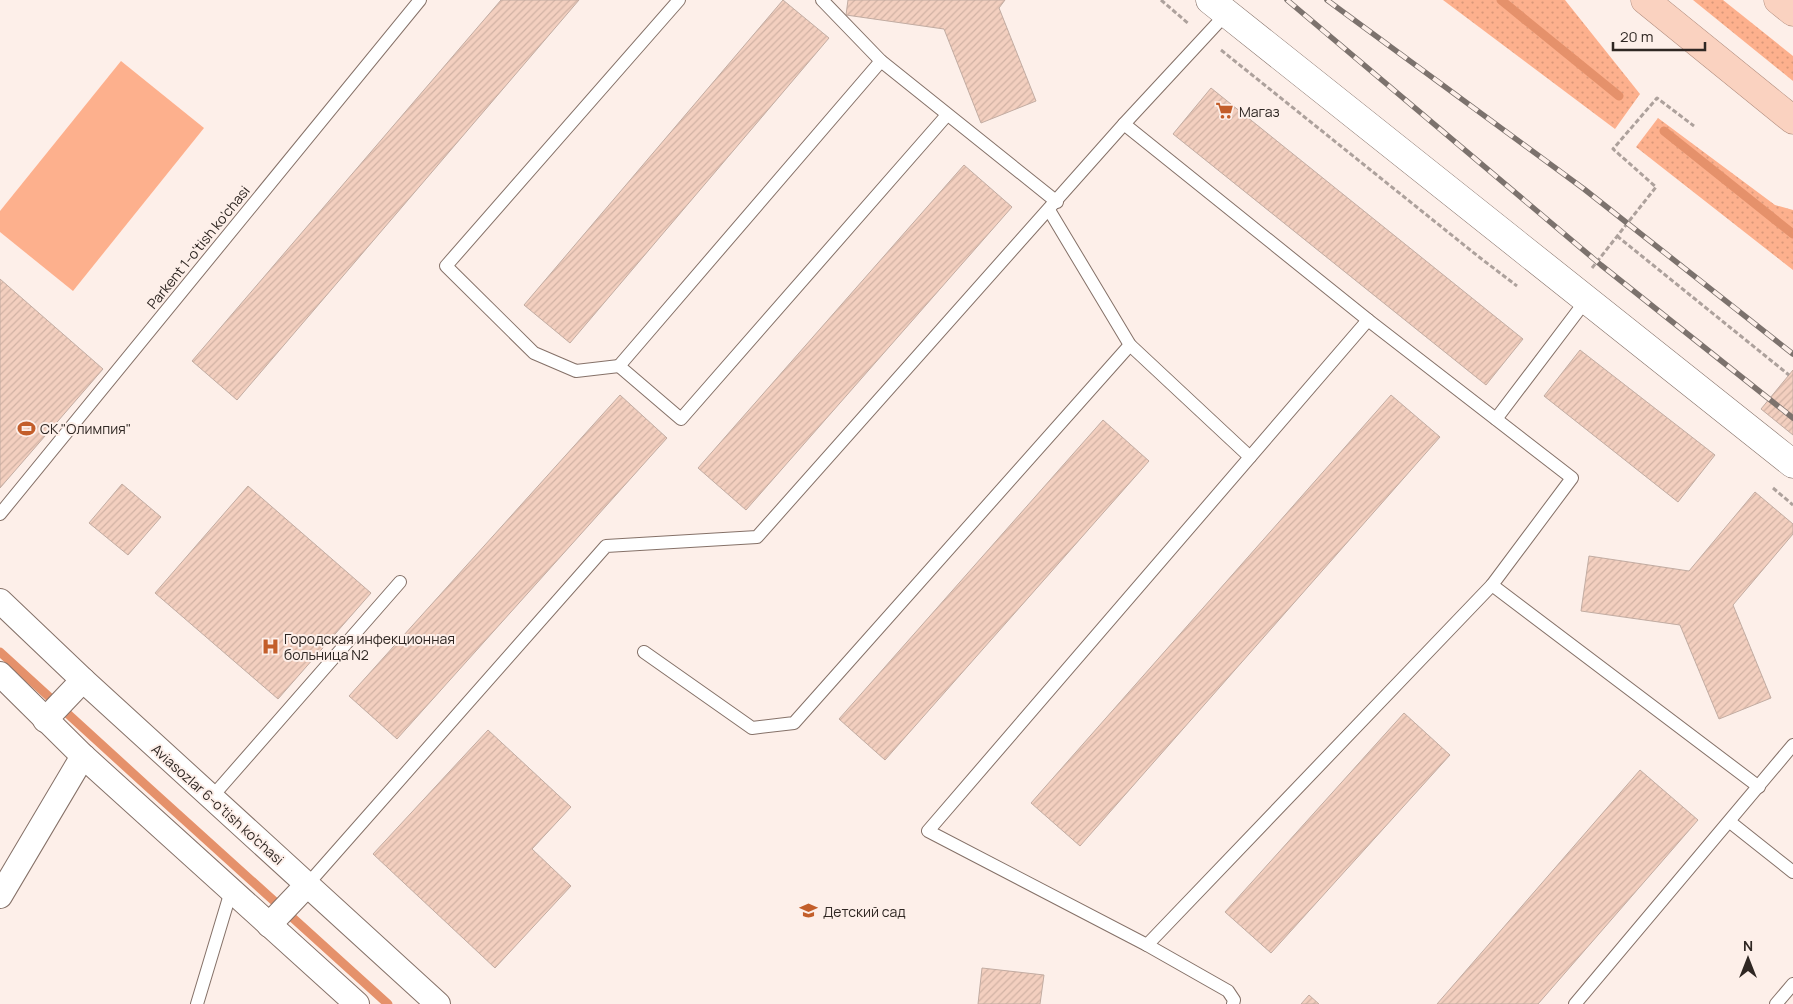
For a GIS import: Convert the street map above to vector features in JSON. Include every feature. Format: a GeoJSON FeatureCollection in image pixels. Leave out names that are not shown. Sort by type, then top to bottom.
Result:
{"type":"FeatureCollection","features":[{"type":"Feature","properties":{"kind":"highway"},"geometry":{"type":"LineString","coordinates":[[1644,0],[1793,120]]}},
{"type":"Feature","properties":{"kind":"highway"},"geometry":{"type":"LineString","coordinates":[[1778,0],[1793,12]]}},
{"type":"Feature","properties":{"kind":"street"},"geometry":{"type":"LineString","coordinates":[[1218,7],[1588,286],[1793,464]]}},
{"type":"Feature","properties":{"kind":"street","name":"Aviasozlar 6-o'tish ko'chasi"},"geometry":{"type":"LineString","coordinates":[[0,601],[79,684],[211,798],[300,893],[438,1004]]}},
{"type":"Feature","properties":{"kind":"street"},"geometry":{"type":"LineString","coordinates":[[0,674],[48,716],[83,756],[231,891],[272,922],[357,1004]]}},
{"type":"Feature","properties":{"kind":"street"},"geometry":{"type":"LineString","coordinates":[[48,716],[79,684]]}},
{"type":"Feature","properties":{"kind":"street"},"geometry":{"type":"LineString","coordinates":[[0,896],[83,756]]}},
{"type":"Feature","properties":{"kind":"street"},"geometry":{"type":"LineString","coordinates":[[272,922],[300,893]]}},
{"type":"Feature","properties":{"kind":"lane","name":"Parkent 1-o'tish ko'chasi"},"geometry":{"type":"LineString","coordinates":[[0,514],[420,0]]}},
{"type":"Feature","properties":{"kind":"lane"},"geometry":{"type":"LineString","coordinates":[[679,0],[446,266],[534,353],[576,371],[619,366],[881,61]]}},
{"type":"Feature","properties":{"kind":"lane"},"geometry":{"type":"LineString","coordinates":[[822,0],[881,61],[1053,206],[1130,345],[1250,457]]}},
{"type":"Feature","properties":{"kind":"lane"},"geometry":{"type":"LineString","coordinates":[[300,893],[606,546],[757,538],[1053,206],[1124,124],[1218,7]]}},
{"type":"Feature","properties":{"kind":"lane"},"geometry":{"type":"LineString","coordinates":[[619,366],[681,419],[947,115]]}},
{"type":"Feature","properties":{"kind":"lane"},"geometry":{"type":"LineString","coordinates":[[1124,124],[1368,320],[1572,478],[1492,585],[1147,945]]}},
{"type":"Feature","properties":{"kind":"lane"},"geometry":{"type":"LineString","coordinates":[[1496,419],[1588,286]]}},
{"type":"Feature","properties":{"kind":"lane"},"geometry":{"type":"LineString","coordinates":[[1233,1004],[1234,1000],[1228,991],[1147,945],[928,831],[1368,320]]}},
{"type":"Feature","properties":{"kind":"lane"},"geometry":{"type":"LineString","coordinates":[[644,652],[752,728],[794,723],[1130,345]]}},
{"type":"Feature","properties":{"kind":"lane"},"geometry":{"type":"LineString","coordinates":[[211,798],[400,582]]}},
{"type":"Feature","properties":{"kind":"lane"},"geometry":{"type":"LineString","coordinates":[[1492,585],[1759,787]]}},
{"type":"Feature","properties":{"kind":"lane"},"geometry":{"type":"LineString","coordinates":[[1575,1004],[1793,745]]}},
{"type":"Feature","properties":{"kind":"lane"},"geometry":{"type":"LineString","coordinates":[[1730,822],[1793,872]]}},
{"type":"Feature","properties":{"kind":"lane"},"geometry":{"type":"LineString","coordinates":[[197,1004],[231,891]]}},
{"type":"Feature","properties":{"kind":"lane"},"geometry":{"type":"LineString","coordinates":[[1776,1004],[1793,984]]}},
{"type":"Feature","properties":{"kind":"path"},"geometry":{"type":"LineString","coordinates":[[1588,286],[1617,236],[1656,187],[1613,149],[1657,98],[1694,126]]}},
{"type":"Feature","properties":{"kind":"path"},"geometry":{"type":"LineString","coordinates":[[1617,236],[1789,375]]}},
{"type":"Feature","properties":{"kind":"shaded area"},"geometry":{"type":"Polygon","coordinates":[[[1443,0],[1565,0],[1640,94],[1615,129],[1443,0]]]}},
{"type":"Feature","properties":{"kind":"shaded area"},"geometry":{"type":"Polygon","coordinates":[[[1693,0],[1723,0],[1793,56],[1793,81],[1693,0]]]}},
{"type":"Feature","properties":{"kind":"shaded area"},"geometry":{"type":"Polygon","coordinates":[[[121,61],[204,128],[73,291],[0,232],[0,211],[121,61]]]}},
{"type":"Feature","properties":{"kind":"shaded area"},"geometry":{"type":"Polygon","coordinates":[[[1658,118],[1775,205],[1793,210],[1793,270],[1636,147],[1658,118]]]}},
{"type":"Feature","properties":{"kind":"building"},"geometry":{"type":"Polygon","coordinates":[[[501,0],[579,0],[237,400],[192,361],[501,0]]]}},
{"type":"Feature","properties":{"kind":"building"},"geometry":{"type":"Polygon","coordinates":[[[783,0],[829,38],[570,343],[524,305],[783,0]]]}},
{"type":"Feature","properties":{"kind":"building"},"geometry":{"type":"Polygon","coordinates":[[[848,0],[1005,0],[999,8],[1036,101],[981,123],[944,29],[846,15],[848,0]]]}},
{"type":"Feature","properties":{"kind":"building"},"geometry":{"type":"Polygon","coordinates":[[[1211,88],[1523,339],[1486,385],[1173,134],[1211,88]]]}},
{"type":"Feature","properties":{"kind":"building"},"geometry":{"type":"Polygon","coordinates":[[[964,165],[1012,207],[746,510],[698,468],[964,165]]]}},
{"type":"Feature","properties":{"kind":"building","name":"СК \"Олимпия\""},"geometry":{"type":"Polygon","coordinates":[[[0,279],[103,369],[0,488],[0,279]]]}},
{"type":"Feature","properties":{"kind":"building"},"geometry":{"type":"Polygon","coordinates":[[[1580,350],[1715,455],[1678,502],[1544,396],[1580,350]]]}},
{"type":"Feature","properties":{"kind":"building"},"geometry":{"type":"Polygon","coordinates":[[[1793,370],[1793,435],[1761,409],[1793,370]]]}},
{"type":"Feature","properties":{"kind":"building"},"geometry":{"type":"Polygon","coordinates":[[[620,395],[667,438],[397,739],[349,696],[620,395]]]}},
{"type":"Feature","properties":{"kind":"building"},"geometry":{"type":"Polygon","coordinates":[[[1391,395],[1440,437],[1080,846],[1031,803],[1391,395]]]}},
{"type":"Feature","properties":{"kind":"building"},"geometry":{"type":"Polygon","coordinates":[[[1103,420],[1149,461],[885,760],[839,719],[1103,420]]]}},
{"type":"Feature","properties":{"kind":"building"},"geometry":{"type":"Polygon","coordinates":[[[122,484],[161,517],[128,555],[89,523],[122,484]]]}},
{"type":"Feature","properties":{"kind":"building","name":"Городская инфекционная больница N2"},"geometry":{"type":"Polygon","coordinates":[[[248,486],[371,593],[278,699],[155,593],[248,486]]]}},
{"type":"Feature","properties":{"kind":"building"},"geometry":{"type":"Polygon","coordinates":[[[1755,492],[1793,524],[1793,534],[1733,605],[1771,698],[1719,719],[1680,625],[1581,611],[1589,556],[1689,571],[1755,492]]]}},
{"type":"Feature","properties":{"kind":"building"},"geometry":{"type":"Polygon","coordinates":[[[1404,713],[1450,755],[1271,953],[1225,912],[1404,713]]]}},
{"type":"Feature","properties":{"kind":"building"},"geometry":{"type":"Polygon","coordinates":[[[488,730],[571,807],[532,849],[571,886],[495,968],[373,854],[488,730]]]}},
{"type":"Feature","properties":{"kind":"building"},"geometry":{"type":"Polygon","coordinates":[[[1640,770],[1698,820],[1538,1004],[1437,1004],[1640,770]]]}},
{"type":"Feature","properties":{"kind":"building"},"geometry":{"type":"Polygon","coordinates":[[[982,968],[1044,975],[1040,1004],[978,1004],[982,968]]]}},
{"type":"Feature","properties":{"kind":"building"},"geometry":{"type":"Polygon","coordinates":[[[1309,995],[1319,1004],[1301,1004],[1309,995]]]}},
{"type":"Feature","properties":{"kind":"waterway"},"geometry":{"type":"LineString","coordinates":[[1501,0],[1619,96]]}},
{"type":"Feature","properties":{"kind":"waterway"},"geometry":{"type":"LineString","coordinates":[[1664,131],[1793,234]]}},
{"type":"Feature","properties":{"kind":"waterway"},"geometry":{"type":"LineString","coordinates":[[0,652],[388,1004]]}},
{"type":"Feature","properties":{"kind":"railway"},"geometry":{"type":"LineString","coordinates":[[1287,0],[1601,265],[1793,418]]}},
{"type":"Feature","properties":{"kind":"railway"},"geometry":{"type":"LineString","coordinates":[[1327,0],[1584,189],[1793,354]]}},
{"type":"Feature","properties":{"kind":"place","name":"Магаз"},"geometry":{"type":"Point","coordinates":[1225,111]}},
{"type":"Feature","properties":{"kind":"place","name":"СК \"Олимпия\""},"geometry":{"type":"Point","coordinates":[26,428]}},
{"type":"Feature","properties":{"kind":"place","name":"Городская инфекционная больница N2"},"geometry":{"type":"Point","coordinates":[270,646]}},
{"type":"Feature","properties":{"kind":"place","name":"Детский сад"},"geometry":{"type":"Point","coordinates":[809,911]}}]}
